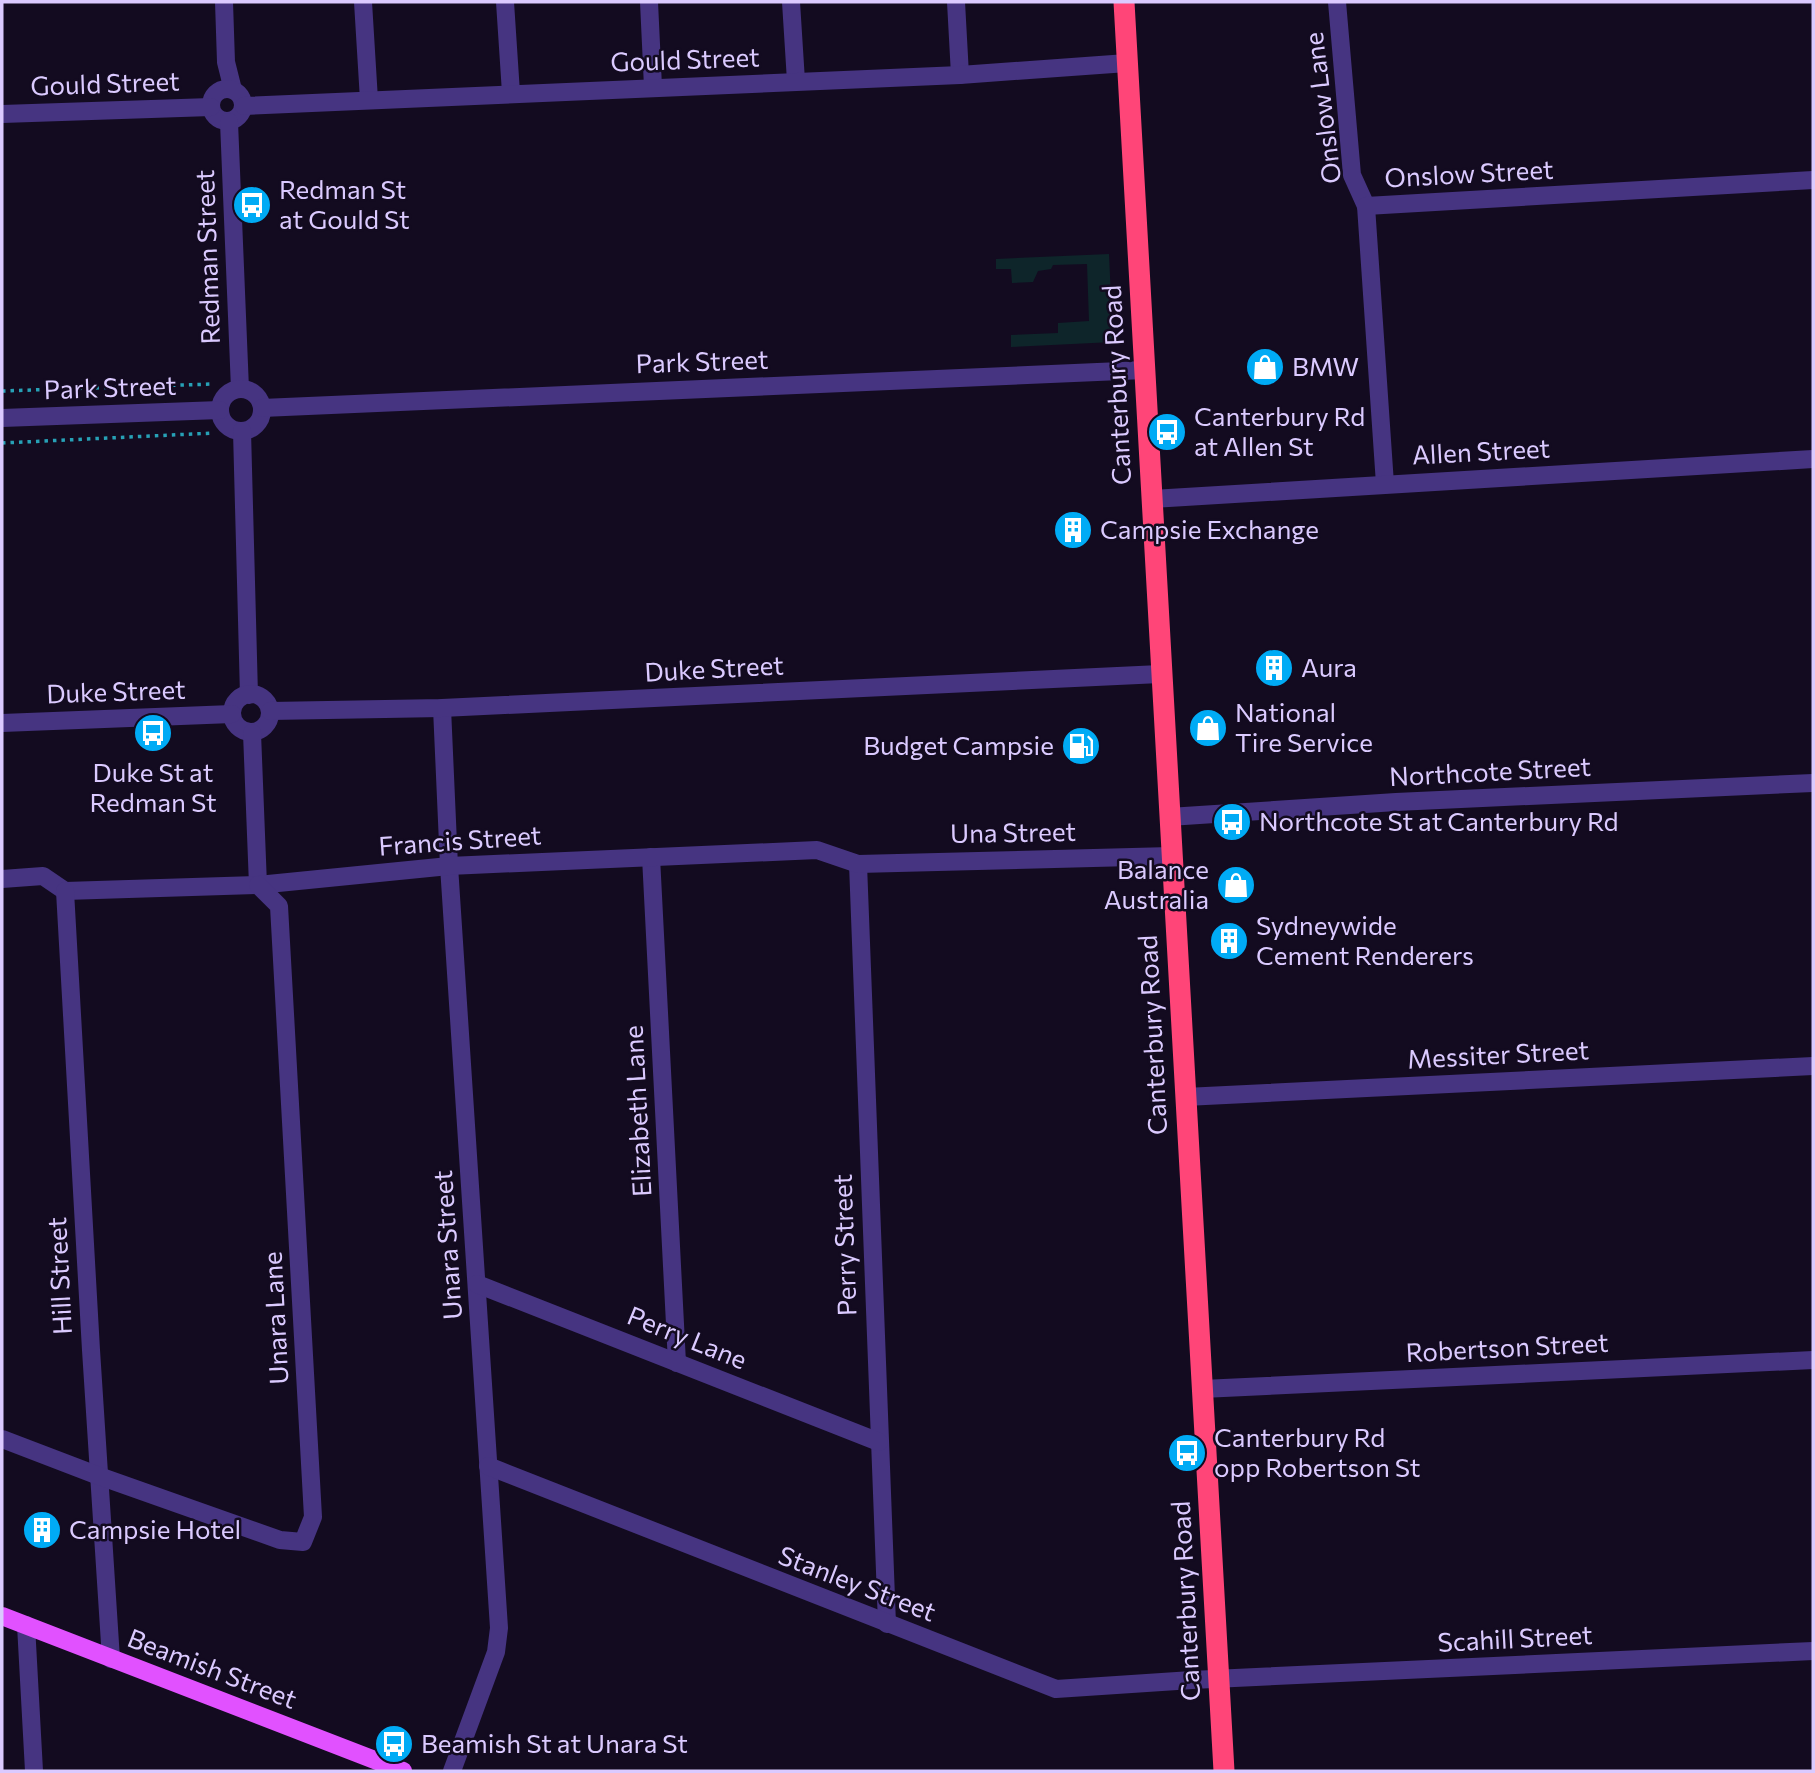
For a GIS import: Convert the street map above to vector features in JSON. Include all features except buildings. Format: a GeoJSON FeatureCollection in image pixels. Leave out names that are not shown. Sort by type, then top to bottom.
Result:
{"type":"FeatureCollection","features":[{"type":"Feature","properties":{"kind":"highway","name":"Canterbury Road"},"geometry":{"type":"LineString","coordinates":[[1124,2],[1224,1771]]}},
{"type":"Feature","properties":{"kind":"main road","name":"Beamish Street"},"geometry":{"type":"LineString","coordinates":[[2,1616],[402,1771]]}},
{"type":"Feature","properties":{"kind":"street"},"geometry":{"type":"LineString","coordinates":[[224,2],[226,62],[233,90]]}},
{"type":"Feature","properties":{"kind":"street"},"geometry":{"type":"LineString","coordinates":[[363,2],[369,100]]}},
{"type":"Feature","properties":{"kind":"street"},"geometry":{"type":"LineString","coordinates":[[505,2],[510,93]]}},
{"type":"Feature","properties":{"kind":"street"},"geometry":{"type":"LineString","coordinates":[[649,2],[653,87]]}},
{"type":"Feature","properties":{"kind":"street"},"geometry":{"type":"LineString","coordinates":[[791,2],[796,81]]}},
{"type":"Feature","properties":{"kind":"street"},"geometry":{"type":"LineString","coordinates":[[956,2],[960,75]]}},
{"type":"Feature","properties":{"kind":"street","name":"Onslow Lane"},"geometry":{"type":"LineString","coordinates":[[1337,2],[1352,175],[1366,206]]}},
{"type":"Feature","properties":{"kind":"street","name":"Gould Street"},"geometry":{"type":"LineString","coordinates":[[244,106],[960,75],[1127,63]]}},
{"type":"Feature","properties":{"kind":"street"},"geometry":{"type":"LineString","coordinates":[[223,89],[233,90],[241,96],[244,106],[238,118],[229,122],[215,116],[211,107],[216,94],[223,89]]}},
{"type":"Feature","properties":{"kind":"street","name":"Gould Street"},"geometry":{"type":"LineString","coordinates":[[2,114],[211,107]]}},
{"type":"Feature","properties":{"kind":"street","name":"Redman Street"},"geometry":{"type":"LineString","coordinates":[[229,122],[240,389]]}},
{"type":"Feature","properties":{"kind":"street","name":"Onslow Street"},"geometry":{"type":"LineString","coordinates":[[1385,484],[1366,206],[1813,180]]}},
{"type":"Feature","properties":{"kind":"street","name":"Park Street"},"geometry":{"type":"LineString","coordinates":[[262,408],[1144,370]]}},
{"type":"Feature","properties":{"kind":"street"},"geometry":{"type":"LineString","coordinates":[[240,389],[256,395],[262,408],[262,414],[255,426],[242,431],[235,430],[224,422],[220,410],[225,396],[240,389]]}},
{"type":"Feature","properties":{"kind":"street","name":"Park Street"},"geometry":{"type":"LineString","coordinates":[[2,418],[220,410]]}},
{"type":"Feature","properties":{"kind":"street"},"geometry":{"type":"LineString","coordinates":[[242,431],[249,695]]}},
{"type":"Feature","properties":{"kind":"street","name":"Allen Street"},"geometry":{"type":"LineString","coordinates":[[1152,499],[1813,459]]}},
{"type":"Feature","properties":{"kind":"street","name":"Duke Street"},"geometry":{"type":"LineString","coordinates":[[270,711],[442,708],[1160,674]]}},
{"type":"Feature","properties":{"kind":"street"},"geometry":{"type":"LineString","coordinates":[[249,695],[265,701],[270,711],[267,723],[252,733],[240,729],[232,714],[238,699],[249,695]]}},
{"type":"Feature","properties":{"kind":"street","name":"Unara Street"},"geometry":{"type":"LineString","coordinates":[[442,708],[449,866],[499,1628],[496,1652],[452,1771]]}},
{"type":"Feature","properties":{"kind":"street","name":"Duke Street"},"geometry":{"type":"LineString","coordinates":[[2,723],[232,714]]}},
{"type":"Feature","properties":{"kind":"street"},"geometry":{"type":"LineString","coordinates":[[252,733],[258,885]]}},
{"type":"Feature","properties":{"kind":"street","name":"Northcote Street"},"geometry":{"type":"LineString","coordinates":[[1169,817],[1396,802],[1813,783]]}},
{"type":"Feature","properties":{"kind":"street","name":"Francis Street"},"geometry":{"type":"LineString","coordinates":[[65,891],[258,885],[449,866],[817,850],[858,864]]}},
{"type":"Feature","properties":{"kind":"street","name":"Una Street"},"geometry":{"type":"LineString","coordinates":[[858,864],[1171,856]]}},
{"type":"Feature","properties":{"kind":"street","name":"Elizabeth Lane"},"geometry":{"type":"LineString","coordinates":[[651,857],[677,1363]]}},
{"type":"Feature","properties":{"kind":"street","name":"Perry Street"},"geometry":{"type":"LineString","coordinates":[[858,864],[887,1624]]}},
{"type":"Feature","properties":{"kind":"street"},"geometry":{"type":"LineString","coordinates":[[2,879],[43,876],[65,891]]}},
{"type":"Feature","properties":{"kind":"street","name":"Unara Lane"},"geometry":{"type":"LineString","coordinates":[[99,1476],[280,1540],[303,1542],[313,1517],[279,906],[258,885]]}},
{"type":"Feature","properties":{"kind":"street","name":"Hill Street"},"geometry":{"type":"LineString","coordinates":[[65,891],[111,1658]]}},
{"type":"Feature","properties":{"kind":"street","name":"Messiter Street"},"geometry":{"type":"LineString","coordinates":[[1185,1097],[1813,1066]]}},
{"type":"Feature","properties":{"kind":"street","name":"Perry Lane"},"geometry":{"type":"LineString","coordinates":[[477,1284],[878,1442]]}},
{"type":"Feature","properties":{"kind":"street","name":"Robertson Street"},"geometry":{"type":"LineString","coordinates":[[1202,1389],[1813,1360]]}},
{"type":"Feature","properties":{"kind":"street"},"geometry":{"type":"LineString","coordinates":[[2,1439],[99,1476]]}},
{"type":"Feature","properties":{"kind":"street","name":"Stanley Street"},"geometry":{"type":"LineString","coordinates":[[488,1466],[1056,1689],[1219,1679]]}},
{"type":"Feature","properties":{"kind":"street"},"geometry":{"type":"LineString","coordinates":[[26,1625],[33,1771]]}},
{"type":"Feature","properties":{"kind":"street","name":"Scahill Street"},"geometry":{"type":"LineString","coordinates":[[1219,1679],[1813,1651]]}},
{"type":"Feature","properties":{"kind":"path","name":"Park Street"},"geometry":{"type":"LineString","coordinates":[[2,391],[213,384]]}},
{"type":"Feature","properties":{"kind":"path","name":"Park Street"},"geometry":{"type":"LineString","coordinates":[[2,443],[214,433]]}},
{"type":"Feature","properties":{"kind":"green space"},"geometry":{"type":"Polygon","coordinates":[[[1109,254],[1113,342],[1011,347],[1011,335],[1058,333],[1058,323],[1089,321],[1087,264],[1053,265],[1051,269],[1038,271],[1033,282],[1012,283],[1011,269],[996,269],[996,259],[1109,254]]]}},
{"type":"Feature","properties":{"kind":"place","name":"Redman St at Gould St"},"geometry":{"type":"Point","coordinates":[252,205]}},
{"type":"Feature","properties":{"kind":"place","name":"BMW"},"geometry":{"type":"Point","coordinates":[1265,367]}},
{"type":"Feature","properties":{"kind":"place","name":"Canterbury Rd at Allen St"},"geometry":{"type":"Point","coordinates":[1167,432]}},
{"type":"Feature","properties":{"kind":"place","name":"Campsie Exchange"},"geometry":{"type":"Point","coordinates":[1073,530]}},
{"type":"Feature","properties":{"kind":"place","name":"Aura"},"geometry":{"type":"Point","coordinates":[1274,668]}},
{"type":"Feature","properties":{"kind":"place","name":"National Tire Service"},"geometry":{"type":"Point","coordinates":[1208,728]}},
{"type":"Feature","properties":{"kind":"place","name":"Duke St at Redman St"},"geometry":{"type":"Point","coordinates":[153,733]}},
{"type":"Feature","properties":{"kind":"place","name":"Budget Campsie"},"geometry":{"type":"Point","coordinates":[1081,746]}},
{"type":"Feature","properties":{"kind":"place","name":"Northcote St at Canterbury Rd"},"geometry":{"type":"Point","coordinates":[1232,822]}},
{"type":"Feature","properties":{"kind":"place","name":"Balance Australia"},"geometry":{"type":"Point","coordinates":[1236,885]}},
{"type":"Feature","properties":{"kind":"place","name":"Sydneywide Cement Renderers"},"geometry":{"type":"Point","coordinates":[1229,941]}},
{"type":"Feature","properties":{"kind":"place","name":"Canterbury Rd opp Robertson St"},"geometry":{"type":"Point","coordinates":[1187,1453]}},
{"type":"Feature","properties":{"kind":"place","name":"Campsie Hotel"},"geometry":{"type":"Point","coordinates":[42,1530]}},
{"type":"Feature","properties":{"kind":"place","name":"Beamish St at Unara St"},"geometry":{"type":"Point","coordinates":[394,1744]}}]}
